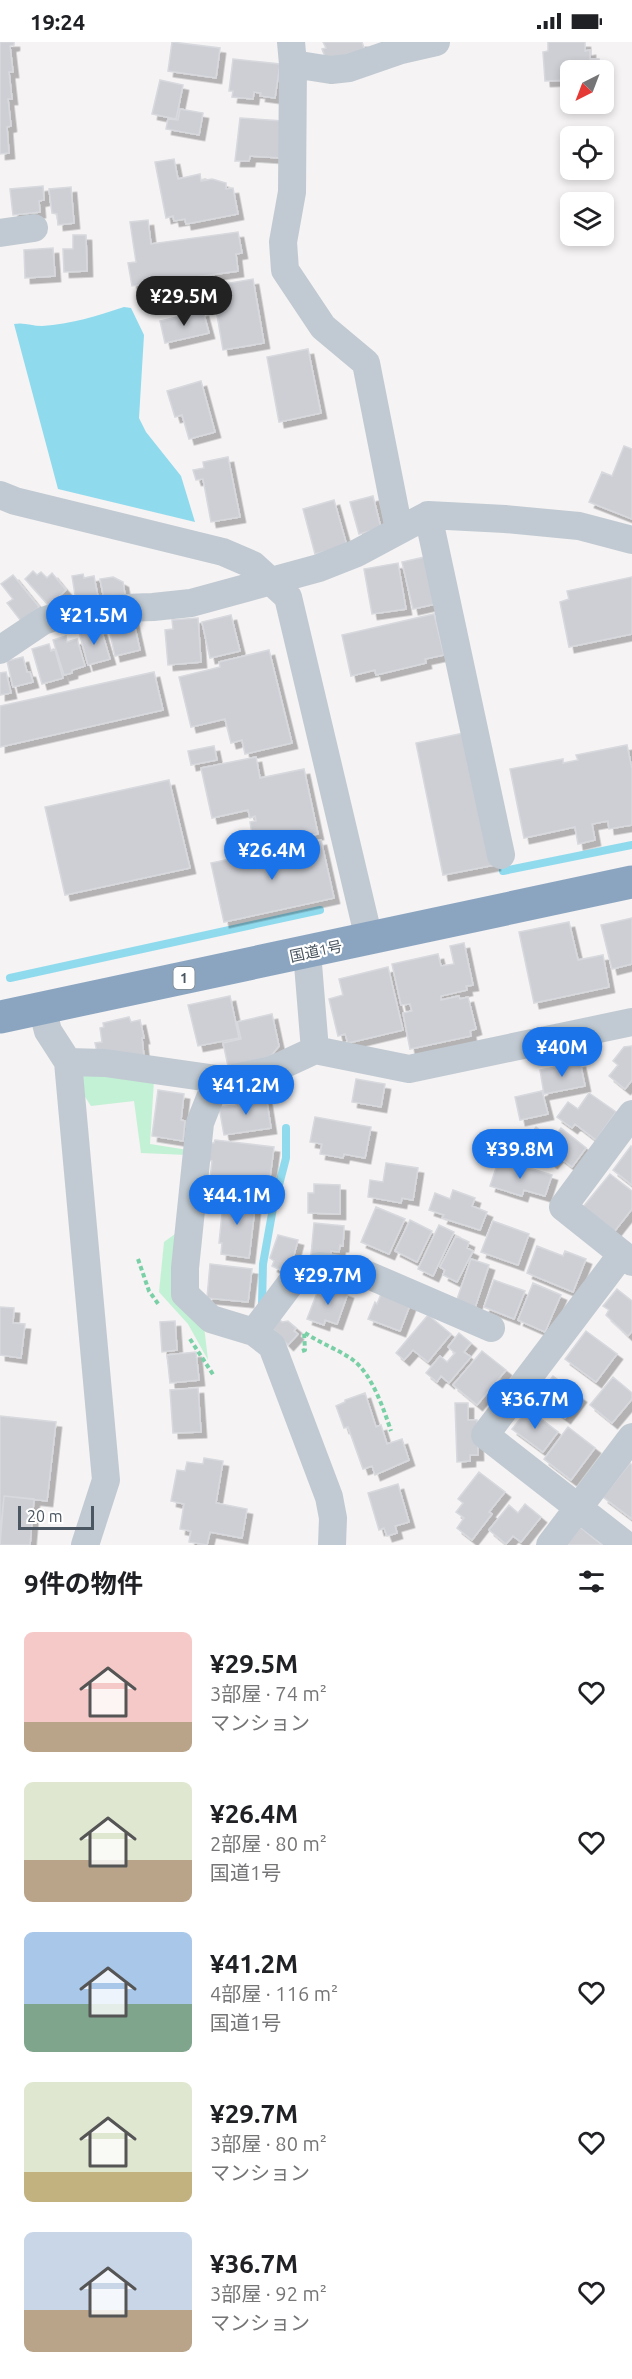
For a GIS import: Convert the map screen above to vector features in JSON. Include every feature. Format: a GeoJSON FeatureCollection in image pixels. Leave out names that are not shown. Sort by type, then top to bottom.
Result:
{"type":"FeatureCollection","features":[{"type":"Feature","properties":{"kind":"highway","name":"国道1号"},"geometry":{"type":"LineString","coordinates":[[0,1017],[632,882]]}},
{"type":"Feature","properties":{"kind":"street"},"geometry":{"type":"LineString","coordinates":[[399,530],[366,363],[324,327],[285,270],[283,242],[292,192],[292,53],[331,70],[349,68],[401,50],[436,42]]}},
{"type":"Feature","properties":{"kind":"street"},"geometry":{"type":"LineString","coordinates":[[0,233],[34,228]]}},
{"type":"Feature","properties":{"kind":"street"},"geometry":{"type":"LineString","coordinates":[[0,495],[15,501],[223,552],[252,565],[288,597],[369,939]]}},
{"type":"Feature","properties":{"kind":"street"},"geometry":{"type":"LineString","coordinates":[[429,515],[501,855]]}},
{"type":"Feature","properties":{"kind":"street"},"geometry":{"type":"LineString","coordinates":[[0,650],[43,621],[67,613],[94,609],[191,603],[273,582],[357,553],[429,515],[579,526],[632,540]]}},
{"type":"Feature","properties":{"kind":"street"},"geometry":{"type":"LineString","coordinates":[[307,952],[315,1050]]}},
{"type":"Feature","properties":{"kind":"street"},"geometry":{"type":"LineString","coordinates":[[42,1008],[48,1031],[68,1062],[106,1480],[85,1545]]}},
{"type":"Feature","properties":{"kind":"street"},"geometry":{"type":"LineString","coordinates":[[68,1062],[105,1063],[224,1080],[272,1070],[315,1050],[409,1069],[632,1022]]}},
{"type":"Feature","properties":{"kind":"street"},"geometry":{"type":"LineString","coordinates":[[224,1080],[211,1095],[200,1123],[184,1294],[211,1319],[254,1332],[272,1346],[329,1497],[333,1518],[332,1545]]}},
{"type":"Feature","properties":{"kind":"street"},"geometry":{"type":"LineString","coordinates":[[626,1545],[485,1435],[538,1354],[627,1258],[563,1207],[632,1114]]}},
{"type":"Feature","properties":{"kind":"street"},"geometry":{"type":"LineString","coordinates":[[254,1332],[296,1276],[320,1266],[361,1272],[491,1328]]}},
{"type":"Feature","properties":{"kind":"street"},"geometry":{"type":"LineString","coordinates":[[550,1545],[632,1437]]}},
{"type":"Feature","properties":{"kind":"path"},"geometry":{"type":"LineString","coordinates":[[298,1352],[305,1350],[304,1332],[356,1362],[382,1405],[391,1431]]}},
{"type":"Feature","properties":{"kind":"green space"},"geometry":{"type":"Polygon","coordinates":[[[82,1072],[154,1080],[150,1144],[188,1150],[187,1155],[141,1153],[134,1101],[91,1106],[82,1092],[82,1072]]]}},
{"type":"Feature","properties":{"kind":"green space"},"geometry":{"type":"Polygon","coordinates":[[[182,1229],[204,1326],[208,1360],[188,1324],[159,1292],[164,1242],[182,1229]]]}},
{"type":"Feature","properties":{"kind":"water"},"geometry":{"type":"Polygon","coordinates":[[[124,307],[131,308],[144,335],[139,418],[146,432],[181,476],[195,522],[58,489],[14,324],[42,326],[63,323],[124,307]]]}},
{"type":"Feature","properties":{"kind":"building"},"geometry":{"type":"Polygon","coordinates":[[[0,42],[14,42],[14,45],[10,46],[13,72],[9,72],[12,99],[8,99],[11,126],[7,127],[9,153],[0,154],[0,42]]]}},
{"type":"Feature","properties":{"kind":"building"},"geometry":{"type":"Polygon","coordinates":[[[172,42],[220,48],[216,78],[168,71],[172,42]]]}},
{"type":"Feature","properties":{"kind":"building"},"geometry":{"type":"Polygon","coordinates":[[[323,42],[362,42],[366,54],[329,67],[322,49],[326,48],[323,42]]]}},
{"type":"Feature","properties":{"kind":"building"},"geometry":{"type":"Polygon","coordinates":[[[548,42],[585,42],[585,51],[590,50],[590,59],[599,60],[560,60],[560,80],[545,81],[543,52],[548,51],[548,42]]]}},
{"type":"Feature","properties":{"kind":"building"},"geometry":{"type":"Polygon","coordinates":[[[233,59],[280,64],[275,98],[260,96],[261,93],[254,92],[253,99],[232,97],[233,91],[229,91],[233,59]]]}},
{"type":"Feature","properties":{"kind":"building"},"geometry":{"type":"Polygon","coordinates":[[[160,80],[183,85],[176,119],[152,114],[160,80]]]}},
{"type":"Feature","properties":{"kind":"building"},"geometry":{"type":"Polygon","coordinates":[[[180,109],[203,113],[199,135],[166,129],[168,119],[178,120],[180,109]]]}},
{"type":"Feature","properties":{"kind":"building"},"geometry":{"type":"Polygon","coordinates":[[[240,118],[283,121],[280,158],[250,156],[249,161],[235,161],[240,118]]]}},
{"type":"Feature","properties":{"kind":"building"},"geometry":{"type":"Polygon","coordinates":[[[174,159],[178,179],[200,174],[201,181],[212,179],[226,183],[226,189],[233,188],[238,214],[186,224],[185,219],[174,221],[173,216],[166,218],[155,162],[174,159]]]}},
{"type":"Feature","properties":{"kind":"building"},"geometry":{"type":"Polygon","coordinates":[[[43,186],[44,200],[39,201],[40,212],[13,215],[10,189],[43,186]]]}},
{"type":"Feature","properties":{"kind":"building"},"geometry":{"type":"Polygon","coordinates":[[[71,187],[74,223],[58,225],[57,214],[52,213],[49,189],[71,187]]]}},
{"type":"Feature","properties":{"kind":"building"},"geometry":{"type":"Polygon","coordinates":[[[148,220],[151,244],[238,232],[242,253],[236,254],[238,271],[132,286],[128,263],[136,262],[130,222],[148,220]]]}},
{"type":"Feature","properties":{"kind":"building"},"geometry":{"type":"Polygon","coordinates":[[[73,235],[86,235],[87,271],[64,272],[63,249],[73,249],[73,235]]]}},
{"type":"Feature","properties":{"kind":"building"},"geometry":{"type":"Polygon","coordinates":[[[53,248],[55,276],[25,278],[24,250],[53,248]]]}},
{"type":"Feature","properties":{"kind":"building"},"geometry":{"type":"Polygon","coordinates":[[[253,279],[264,343],[223,350],[212,286],[253,279]]]}},
{"type":"Feature","properties":{"kind":"building"},"geometry":{"type":"Polygon","coordinates":[[[203,311],[209,333],[165,343],[160,321],[203,311]]]}},
{"type":"Feature","properties":{"kind":"building"},"geometry":{"type":"Polygon","coordinates":[[[308,349],[321,413],[279,422],[267,357],[308,349]]]}},
{"type":"Feature","properties":{"kind":"building"},"geometry":{"type":"Polygon","coordinates":[[[201,381],[215,432],[189,439],[182,415],[175,417],[167,391],[201,381]]]}},
{"type":"Feature","properties":{"kind":"building"},"geometry":{"type":"Polygon","coordinates":[[[624,446],[632,449],[632,519],[589,502],[602,472],[612,476],[624,446]]]}},
{"type":"Feature","properties":{"kind":"building"},"geometry":{"type":"Polygon","coordinates":[[[228,457],[240,517],[211,522],[203,479],[196,480],[193,470],[204,468],[203,462],[228,457]]]}},
{"type":"Feature","properties":{"kind":"building"},"geometry":{"type":"Polygon","coordinates":[[[373,496],[381,528],[359,534],[350,502],[373,496]]]}},
{"type":"Feature","properties":{"kind":"building"},"geometry":{"type":"Polygon","coordinates":[[[334,500],[347,546],[315,554],[303,509],[334,500]]]}},
{"type":"Feature","properties":{"kind":"building"},"geometry":{"type":"Polygon","coordinates":[[[429,556],[440,603],[413,609],[402,562],[429,556]]]}},
{"type":"Feature","properties":{"kind":"building"},"geometry":{"type":"Polygon","coordinates":[[[398,563],[406,609],[372,614],[364,569],[398,563]]]}},
{"type":"Feature","properties":{"kind":"building"},"geometry":{"type":"Polygon","coordinates":[[[33,571],[37,575],[41,572],[47,578],[52,573],[66,590],[49,606],[25,579],[33,571]]]}},
{"type":"Feature","properties":{"kind":"building"},"geometry":{"type":"Polygon","coordinates":[[[83,574],[84,578],[94,576],[98,597],[76,601],[72,576],[83,574]]]}},
{"type":"Feature","properties":{"kind":"building"},"geometry":{"type":"Polygon","coordinates":[[[13,575],[39,607],[21,621],[7,603],[13,599],[1,584],[13,575]]]}},
{"type":"Feature","properties":{"kind":"building"},"geometry":{"type":"Polygon","coordinates":[[[113,577],[123,582],[125,595],[104,599],[100,579],[113,577]]]}},
{"type":"Feature","properties":{"kind":"building"},"geometry":{"type":"Polygon","coordinates":[[[632,577],[632,634],[569,647],[560,602],[569,599],[567,591],[632,577]]]}},
{"type":"Feature","properties":{"kind":"building"},"geometry":{"type":"Polygon","coordinates":[[[434,614],[444,655],[425,659],[426,663],[376,675],[375,670],[351,676],[342,635],[434,614]]]}},
{"type":"Feature","properties":{"kind":"building"},"geometry":{"type":"Polygon","coordinates":[[[231,615],[240,651],[210,658],[202,622],[231,615]]]}},
{"type":"Feature","properties":{"kind":"building"},"geometry":{"type":"Polygon","coordinates":[[[198,618],[201,662],[168,665],[165,630],[173,629],[172,620],[198,618]]]}},
{"type":"Feature","properties":{"kind":"building"},"geometry":{"type":"Polygon","coordinates":[[[133,619],[140,650],[115,656],[108,624],[133,619]]]}},
{"type":"Feature","properties":{"kind":"building"},"geometry":{"type":"Polygon","coordinates":[[[101,629],[110,659],[88,665],[79,632],[101,629]]]}},
{"type":"Feature","properties":{"kind":"building"},"geometry":{"type":"Polygon","coordinates":[[[66,636],[67,642],[77,639],[85,666],[64,675],[53,640],[66,636]]]}},
{"type":"Feature","properties":{"kind":"building"},"geometry":{"type":"Polygon","coordinates":[[[49,644],[51,651],[55,650],[63,678],[42,684],[32,649],[49,644]]]}},
{"type":"Feature","properties":{"kind":"building"},"geometry":{"type":"Polygon","coordinates":[[[269,650],[292,743],[245,754],[242,740],[231,743],[225,719],[191,727],[179,677],[220,667],[219,662],[269,650]]]}},
{"type":"Feature","properties":{"kind":"building"},"geometry":{"type":"Polygon","coordinates":[[[23,657],[27,672],[30,672],[33,682],[13,687],[7,661],[23,657]]]}},
{"type":"Feature","properties":{"kind":"building"},"geometry":{"type":"Polygon","coordinates":[[[6,672],[11,693],[0,695],[0,673],[6,672]]]}},
{"type":"Feature","properties":{"kind":"building"},"geometry":{"type":"Polygon","coordinates":[[[154,672],[163,710],[0,747],[0,706],[154,672]]]}},
{"type":"Feature","properties":{"kind":"building"},"geometry":{"type":"Polygon","coordinates":[[[469,732],[495,865],[443,875],[416,743],[469,732]]]}},
{"type":"Feature","properties":{"kind":"building"},"geometry":{"type":"Polygon","coordinates":[[[627,745],[632,769],[632,825],[609,829],[608,821],[592,824],[595,840],[578,844],[575,827],[524,838],[510,769],[563,759],[563,763],[578,760],[576,755],[627,745]]]}},
{"type":"Feature","properties":{"kind":"building"},"geometry":{"type":"Polygon","coordinates":[[[214,746],[217,760],[191,765],[188,751],[214,746]]]}},
{"type":"Feature","properties":{"kind":"building"},"geometry":{"type":"Polygon","coordinates":[[[256,757],[260,778],[304,769],[318,834],[268,844],[266,832],[252,834],[250,822],[256,821],[255,816],[250,818],[248,810],[212,818],[201,768],[256,757]]]}},
{"type":"Feature","properties":{"kind":"building"},"geometry":{"type":"Polygon","coordinates":[[[169,780],[190,868],[65,895],[45,807],[169,780]]]}},
{"type":"Feature","properties":{"kind":"building"},"geometry":{"type":"Polygon","coordinates":[[[321,840],[334,898],[224,922],[211,863],[321,840]]]}},
{"type":"Feature","properties":{"kind":"building"},"geometry":{"type":"Polygon","coordinates":[[[632,918],[632,964],[612,969],[601,925],[632,918]]]}},
{"type":"Feature","properties":{"kind":"building"},"geometry":{"type":"Polygon","coordinates":[[[569,922],[578,960],[603,955],[609,987],[534,1003],[519,932],[569,922]]]}},
{"type":"Feature","properties":{"kind":"building"},"geometry":{"type":"Polygon","coordinates":[[[464,943],[473,985],[466,986],[467,990],[441,996],[441,1000],[459,996],[460,999],[468,997],[476,1029],[470,1031],[471,1036],[410,1049],[403,1013],[412,1011],[410,1004],[401,1005],[392,964],[438,954],[441,966],[454,964],[450,946],[464,943]]]}},
{"type":"Feature","properties":{"kind":"building"},"geometry":{"type":"Polygon","coordinates":[[[388,967],[403,1030],[348,1043],[345,1034],[338,1036],[329,999],[343,995],[339,979],[388,967]]]}},
{"type":"Feature","properties":{"kind":"building"},"geometry":{"type":"Polygon","coordinates":[[[230,996],[239,1038],[198,1046],[188,1005],[230,996]]]}},
{"type":"Feature","properties":{"kind":"building"},"geometry":{"type":"Polygon","coordinates":[[[272,1014],[279,1046],[270,1057],[228,1066],[223,1043],[241,1039],[237,1022],[272,1014]]]}},
{"type":"Feature","properties":{"kind":"building"},"geometry":{"type":"Polygon","coordinates":[[[129,1017],[131,1022],[140,1020],[144,1038],[142,1038],[144,1057],[97,1052],[95,1043],[102,1042],[100,1028],[104,1027],[103,1023],[129,1017]]]}},
{"type":"Feature","properties":{"kind":"building"},"geometry":{"type":"Polygon","coordinates":[[[632,1046],[632,1080],[625,1089],[609,1076],[618,1065],[613,1061],[624,1047],[632,1046]]]}},
{"type":"Feature","properties":{"kind":"building"},"geometry":{"type":"Polygon","coordinates":[[[580,1062],[585,1086],[544,1094],[540,1070],[580,1062]]]}},
{"type":"Feature","properties":{"kind":"building"},"geometry":{"type":"Polygon","coordinates":[[[356,1079],[385,1084],[381,1107],[352,1102],[356,1079]]]}},
{"type":"Feature","properties":{"kind":"building"},"geometry":{"type":"Polygon","coordinates":[[[158,1090],[184,1094],[181,1120],[185,1121],[183,1141],[152,1136],[158,1090]]]}},
{"type":"Feature","properties":{"kind":"building"},"geometry":{"type":"Polygon","coordinates":[[[542,1091],[548,1114],[520,1120],[515,1097],[542,1091]]]}},
{"type":"Feature","properties":{"kind":"building"},"geometry":{"type":"Polygon","coordinates":[[[589,1093],[616,1112],[596,1140],[575,1124],[572,1128],[557,1117],[568,1102],[578,1109],[589,1093]]]}},
{"type":"Feature","properties":{"kind":"building"},"geometry":{"type":"Polygon","coordinates":[[[266,1096],[271,1128],[224,1135],[219,1107],[236,1105],[235,1101],[266,1096]]]}},
{"type":"Feature","properties":{"kind":"building"},"geometry":{"type":"Polygon","coordinates":[[[315,1117],[371,1127],[365,1158],[344,1154],[343,1158],[320,1154],[322,1144],[310,1142],[315,1117]]]}},
{"type":"Feature","properties":{"kind":"building"},"geometry":{"type":"Polygon","coordinates":[[[536,1127],[552,1140],[561,1128],[586,1148],[572,1167],[558,1156],[552,1163],[525,1142],[536,1127]]]}},
{"type":"Feature","properties":{"kind":"building"},"geometry":{"type":"Polygon","coordinates":[[[215,1140],[274,1147],[269,1185],[210,1178],[212,1161],[208,1160],[210,1143],[214,1143],[215,1140]]]}},
{"type":"Feature","properties":{"kind":"building"},"geometry":{"type":"Polygon","coordinates":[[[632,1147],[632,1185],[613,1170],[632,1147]]]}},
{"type":"Feature","properties":{"kind":"building"},"geometry":{"type":"Polygon","coordinates":[[[498,1162],[515,1167],[516,1164],[552,1175],[545,1196],[524,1190],[522,1196],[490,1186],[498,1162]]]}},
{"type":"Feature","properties":{"kind":"building"},"geometry":{"type":"Polygon","coordinates":[[[386,1163],[418,1168],[413,1200],[402,1198],[401,1203],[368,1197],[370,1180],[383,1182],[386,1163]]]}},
{"type":"Feature","properties":{"kind":"building"},"geometry":{"type":"Polygon","coordinates":[[[610,1174],[632,1191],[632,1209],[614,1232],[583,1207],[610,1174]]]}},
{"type":"Feature","properties":{"kind":"building"},"geometry":{"type":"Polygon","coordinates":[[[314,1184],[340,1185],[340,1214],[308,1213],[308,1193],[314,1193],[314,1184]]]}},
{"type":"Feature","properties":{"kind":"building"},"geometry":{"type":"Polygon","coordinates":[[[453,1190],[475,1198],[472,1206],[487,1212],[480,1230],[442,1218],[444,1215],[429,1210],[435,1193],[450,1199],[453,1190]]]}},
{"type":"Feature","properties":{"kind":"building"},"geometry":{"type":"Polygon","coordinates":[[[224,1194],[250,1197],[249,1206],[255,1207],[249,1258],[221,1254],[222,1243],[219,1243],[224,1194]]]}},
{"type":"Feature","properties":{"kind":"building"},"geometry":{"type":"Polygon","coordinates":[[[376,1207],[405,1219],[389,1254],[361,1242],[376,1207]]]}},
{"type":"Feature","properties":{"kind":"building"},"geometry":{"type":"Polygon","coordinates":[[[410,1220],[432,1231],[417,1262],[395,1251],[410,1220]]]}},
{"type":"Feature","properties":{"kind":"building"},"geometry":{"type":"Polygon","coordinates":[[[493,1221],[529,1234],[518,1265],[481,1252],[493,1221]]]}},
{"type":"Feature","properties":{"kind":"building"},"geometry":{"type":"Polygon","coordinates":[[[314,1223],[344,1226],[343,1246],[340,1245],[339,1252],[331,1251],[331,1257],[311,1255],[314,1223]]]}},
{"type":"Feature","properties":{"kind":"building"},"geometry":{"type":"Polygon","coordinates":[[[439,1225],[454,1232],[433,1276],[418,1269],[439,1225]]]}},
{"type":"Feature","properties":{"kind":"building"},"geometry":{"type":"Polygon","coordinates":[[[278,1235],[298,1240],[289,1274],[272,1266],[274,1261],[270,1258],[278,1235]]]}},
{"type":"Feature","properties":{"kind":"building"},"geometry":{"type":"Polygon","coordinates":[[[456,1236],[469,1242],[467,1248],[473,1251],[457,1282],[443,1275],[445,1270],[440,1267],[456,1236]]]}},
{"type":"Feature","properties":{"kind":"building"},"geometry":{"type":"Polygon","coordinates":[[[537,1246],[563,1256],[565,1251],[586,1259],[573,1292],[527,1273],[537,1246]]]}},
{"type":"Feature","properties":{"kind":"building"},"geometry":{"type":"Polygon","coordinates":[[[471,1259],[489,1265],[474,1311],[455,1305],[471,1259]]]}},
{"type":"Feature","properties":{"kind":"building"},"geometry":{"type":"Polygon","coordinates":[[[210,1264],[252,1269],[248,1302],[207,1298],[210,1264]]]}},
{"type":"Feature","properties":{"kind":"building"},"geometry":{"type":"Polygon","coordinates":[[[494,1280],[525,1291],[514,1319],[484,1307],[494,1280]]]}},
{"type":"Feature","properties":{"kind":"building"},"geometry":{"type":"Polygon","coordinates":[[[533,1283],[561,1295],[545,1332],[518,1320],[533,1283]]]}},
{"type":"Feature","properties":{"kind":"building"},"geometry":{"type":"Polygon","coordinates":[[[326,1285],[348,1293],[337,1324],[325,1320],[324,1325],[307,1319],[317,1293],[323,1295],[326,1285]]]}},
{"type":"Feature","properties":{"kind":"building"},"geometry":{"type":"Polygon","coordinates":[[[617,1289],[632,1301],[632,1331],[628,1336],[606,1315],[609,1310],[603,1306],[617,1289]]]}},
{"type":"Feature","properties":{"kind":"building"},"geometry":{"type":"Polygon","coordinates":[[[381,1294],[410,1305],[400,1331],[368,1319],[381,1294]]]}},
{"type":"Feature","properties":{"kind":"building"},"geometry":{"type":"Polygon","coordinates":[[[0,1307],[14,1308],[13,1323],[25,1324],[21,1358],[0,1355],[0,1307]]]}},
{"type":"Feature","properties":{"kind":"building"},"geometry":{"type":"Polygon","coordinates":[[[428,1315],[451,1334],[428,1362],[413,1350],[404,1360],[396,1353],[428,1315]]]}},
{"type":"Feature","properties":{"kind":"building"},"geometry":{"type":"Polygon","coordinates":[[[278,1318],[282,1322],[288,1321],[296,1328],[294,1331],[298,1334],[288,1345],[270,1326],[278,1318]]]}},
{"type":"Feature","properties":{"kind":"building"},"geometry":{"type":"Polygon","coordinates":[[[175,1321],[177,1350],[162,1352],[160,1322],[175,1321]]]}},
{"type":"Feature","properties":{"kind":"building"},"geometry":{"type":"Polygon","coordinates":[[[586,1331],[617,1354],[596,1382],[565,1359],[586,1331]]]}},
{"type":"Feature","properties":{"kind":"building"},"geometry":{"type":"Polygon","coordinates":[[[459,1333],[471,1343],[464,1352],[471,1357],[449,1383],[441,1376],[437,1382],[426,1373],[440,1356],[447,1362],[455,1353],[448,1347],[459,1333]]]}},
{"type":"Feature","properties":{"kind":"building"},"geometry":{"type":"Polygon","coordinates":[[[482,1351],[506,1370],[477,1405],[453,1385],[482,1351]]]}},
{"type":"Feature","properties":{"kind":"building"},"geometry":{"type":"Polygon","coordinates":[[[196,1352],[199,1380],[170,1383],[167,1355],[196,1352]]]}},
{"type":"Feature","properties":{"kind":"building"},"geometry":{"type":"Polygon","coordinates":[[[553,1376],[581,1397],[565,1418],[537,1397],[553,1376]]]}},
{"type":"Feature","properties":{"kind":"building"},"geometry":{"type":"Polygon","coordinates":[[[613,1377],[632,1393],[632,1399],[612,1423],[590,1405],[613,1377]]]}},
{"type":"Feature","properties":{"kind":"building"},"geometry":{"type":"Polygon","coordinates":[[[198,1388],[201,1432],[173,1433],[170,1390],[198,1388]]]}},
{"type":"Feature","properties":{"kind":"building"},"geometry":{"type":"Polygon","coordinates":[[[365,1393],[376,1427],[381,1425],[387,1444],[402,1439],[409,1460],[375,1475],[372,1466],[363,1469],[348,1427],[344,1428],[336,1406],[365,1393]]]}},
{"type":"Feature","properties":{"kind":"building"},"geometry":{"type":"Polygon","coordinates":[[[455,1403],[468,1403],[468,1420],[477,1420],[478,1455],[470,1455],[470,1461],[457,1462],[455,1403]]]}},
{"type":"Feature","properties":{"kind":"building"},"geometry":{"type":"Polygon","coordinates":[[[528,1409],[558,1432],[543,1452],[512,1429],[528,1409]]]}},
{"type":"Feature","properties":{"kind":"building"},"geometry":{"type":"Polygon","coordinates":[[[0,1416],[56,1422],[47,1501],[4,1496],[0,1537],[0,1416]]]}},
{"type":"Feature","properties":{"kind":"building"},"geometry":{"type":"Polygon","coordinates":[[[568,1427],[595,1448],[571,1480],[544,1459],[568,1427]]]}},
{"type":"Feature","properties":{"kind":"building"},"geometry":{"type":"Polygon","coordinates":[[[204,1458],[223,1461],[216,1503],[247,1509],[242,1538],[210,1532],[207,1545],[189,1542],[191,1531],[180,1529],[184,1504],[171,1501],[177,1470],[185,1471],[187,1462],[203,1464],[204,1458]]]}},
{"type":"Feature","properties":{"kind":"building"},"geometry":{"type":"Polygon","coordinates":[[[630,1463],[632,1465],[632,1519],[603,1497],[630,1463]]]}},
{"type":"Feature","properties":{"kind":"building"},"geometry":{"type":"Polygon","coordinates":[[[479,1472],[505,1492],[489,1512],[492,1514],[472,1540],[457,1528],[464,1518],[456,1512],[463,1503],[458,1499],[479,1472]]]}},
{"type":"Feature","properties":{"kind":"building"},"geometry":{"type":"Polygon","coordinates":[[[398,1484],[409,1522],[395,1526],[397,1533],[387,1536],[384,1528],[379,1530],[368,1493],[398,1484]]]}},
{"type":"Feature","properties":{"kind":"building"},"geometry":{"type":"Polygon","coordinates":[[[4,1496],[34,1499],[30,1545],[0,1545],[4,1496]]]}},
{"type":"Feature","properties":{"kind":"building"},"geometry":{"type":"Polygon","coordinates":[[[525,1504],[541,1517],[521,1542],[513,1536],[506,1544],[489,1530],[509,1505],[518,1513],[525,1504]]]}},
{"type":"Feature","properties":{"kind":"building"},"geometry":{"type":"Polygon","coordinates":[[[575,1523],[602,1545],[558,1545],[575,1523]]]}},
{"type":"Feature","properties":{"kind":"waterway"},"geometry":{"type":"LineString","coordinates":[[503,871],[632,845]]}},
{"type":"Feature","properties":{"kind":"waterway"},"geometry":{"type":"LineString","coordinates":[[10,978],[320,910]]}},
{"type":"Feature","properties":{"kind":"waterway"},"geometry":{"type":"LineString","coordinates":[[262,1305],[263,1264],[273,1208],[286,1158],[286,1128]]}}]}
